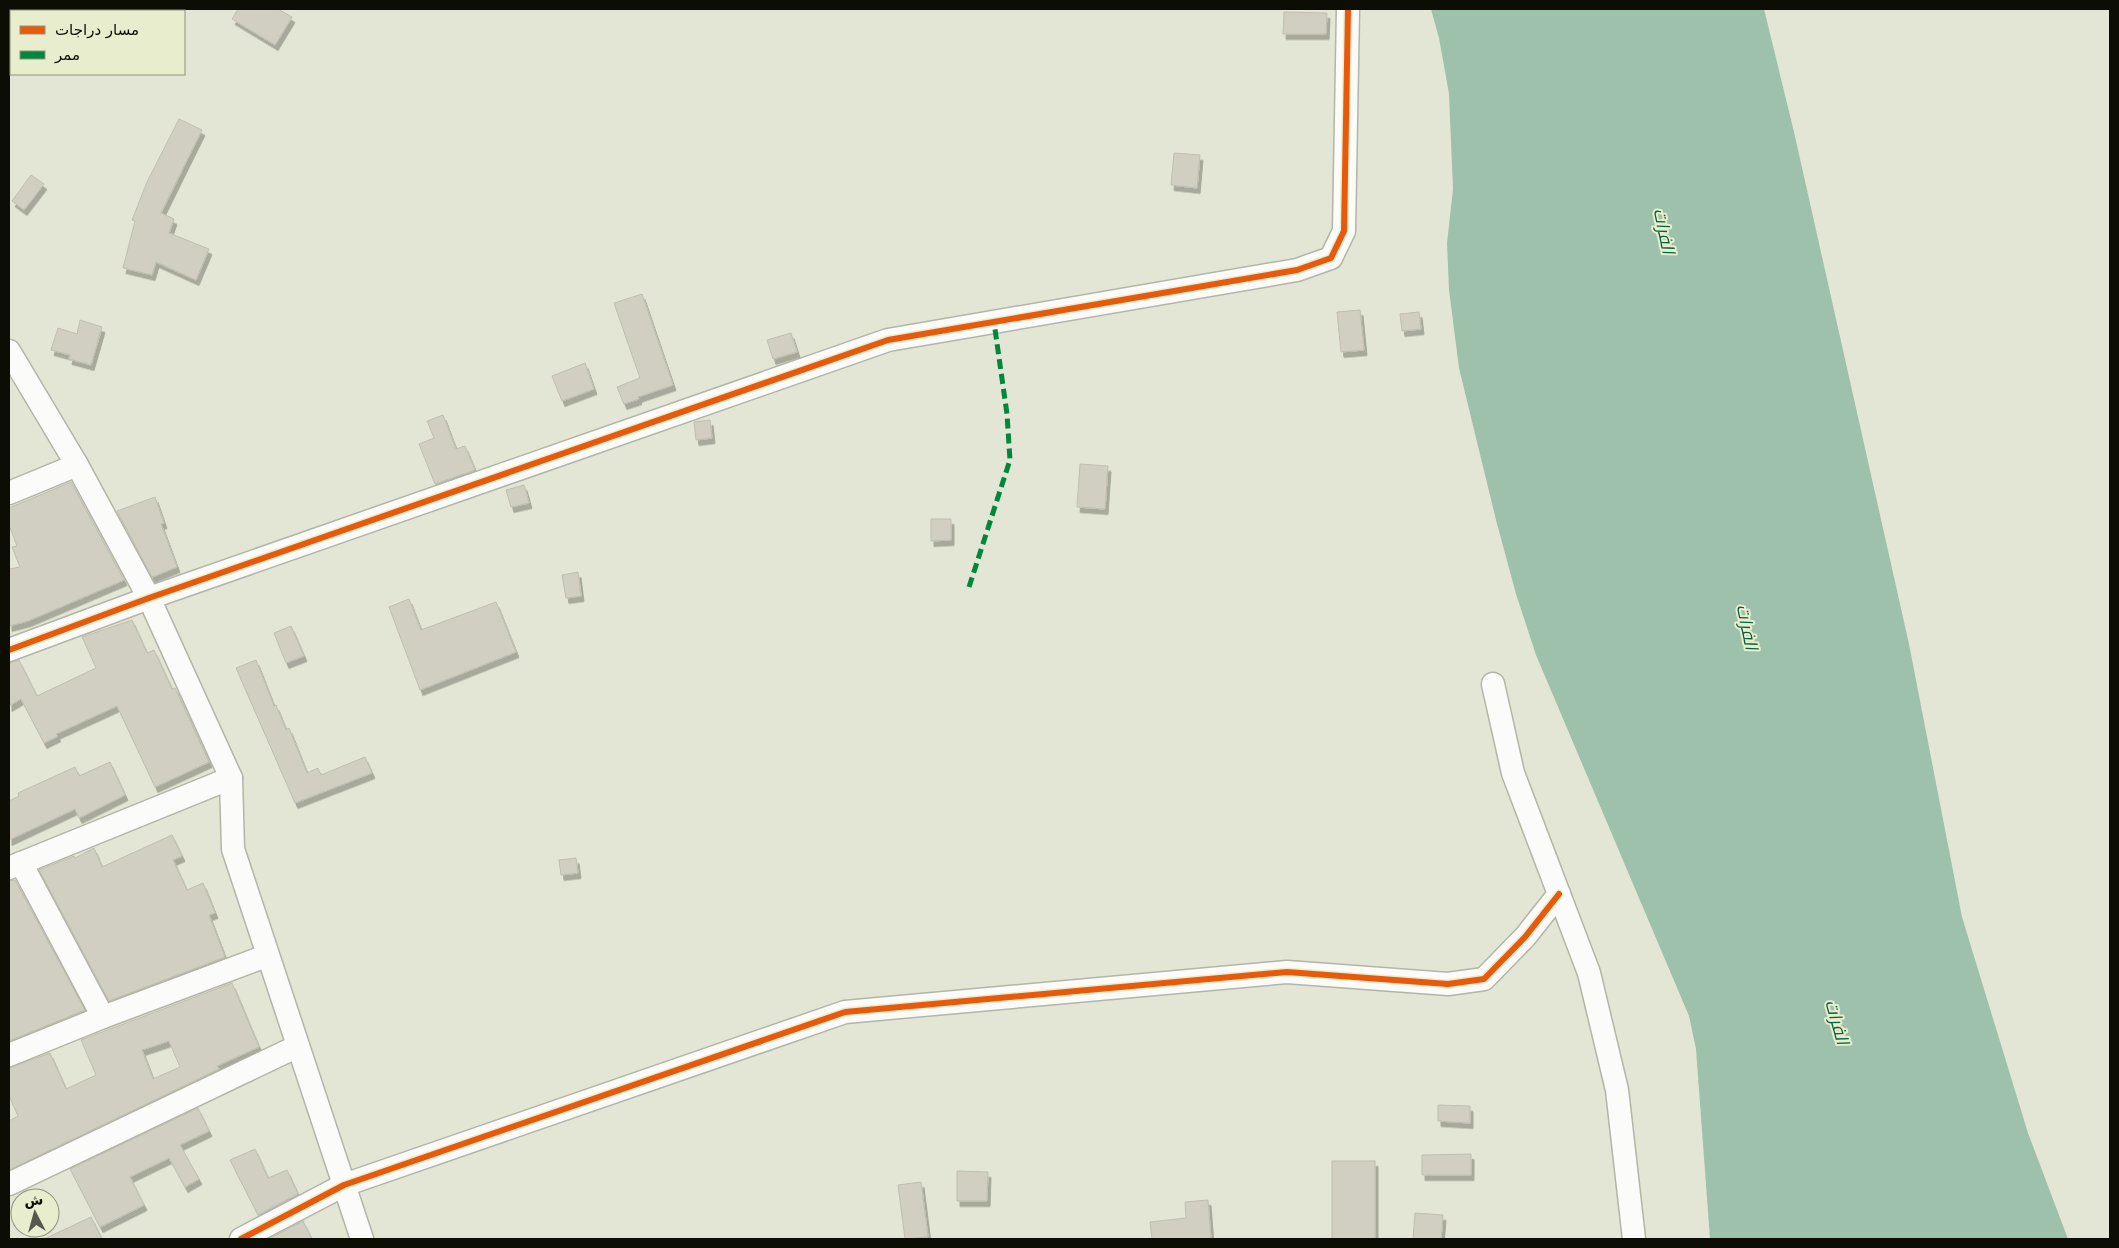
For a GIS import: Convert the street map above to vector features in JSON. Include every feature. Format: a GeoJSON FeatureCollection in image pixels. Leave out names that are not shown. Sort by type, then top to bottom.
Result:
{"type":"FeatureCollection","features":[{"type":"Feature","properties":{"kind":"street"},"geometry":{"type":"LineString","coordinates":[[9,650],[149,598],[888,340],[1297,270],[1331,258],[1344,230],[1348,9]]}},
{"type":"Feature","properties":{"kind":"street"},"geometry":{"type":"LineString","coordinates":[[9,351],[77,465],[149,598],[231,778],[233,849],[266,956],[362,1239]]}},
{"type":"Feature","properties":{"kind":"street"},"geometry":{"type":"LineString","coordinates":[[9,493],[77,465]]}},
{"type":"Feature","properties":{"kind":"street"},"geometry":{"type":"LineString","coordinates":[[1493,684],[1513,773],[1589,973],[1617,1090],[1634,1239]]}},
{"type":"Feature","properties":{"kind":"street"},"geometry":{"type":"LineString","coordinates":[[103,1017],[15,865],[231,778]]}},
{"type":"Feature","properties":{"kind":"street"},"geometry":{"type":"LineString","coordinates":[[242,1239],[344,1185],[846,1012],[1287,972],[1448,984],[1484,979],[1525,937],[1559,894]]}},
{"type":"Feature","properties":{"kind":"street"},"geometry":{"type":"LineString","coordinates":[[9,1055],[103,1017],[266,956]]}},
{"type":"Feature","properties":{"kind":"street"},"geometry":{"type":"LineString","coordinates":[[9,1184],[298,1046]]}},
{"type":"Feature","properties":{"kind":"water","name":"الفرات"},"geometry":{"type":"Polygon","coordinates":[[[1431,9],[1764,9],[1794,132],[1909,644],[1962,917],[2028,1133],[2068,1239],[1710,1239],[1696,1049],[1689,1016],[1536,655],[1516,594],[1496,520],[1459,368],[1449,290],[1447,243],[1453,189],[1449,94],[1439,38],[1431,9]]]}},
{"type":"Feature","properties":{"kind":"building"},"geometry":{"type":"Polygon","coordinates":[[[238,9],[278,9],[292,17],[275,45],[232,19],[238,9]]]}},
{"type":"Feature","properties":{"kind":"building"},"geometry":{"type":"Polygon","coordinates":[[[1284,12],[1327,13],[1326,34],[1283,34],[1284,12]]]}},
{"type":"Feature","properties":{"kind":"building"},"geometry":{"type":"Polygon","coordinates":[[[179,119],[202,130],[161,213],[174,219],[169,233],[209,249],[196,280],[156,262],[152,275],[123,268],[135,221],[132,220],[147,182],[179,119]]]}},
{"type":"Feature","properties":{"kind":"building"},"geometry":{"type":"Polygon","coordinates":[[[1174,153],[1200,155],[1197,188],[1171,185],[1174,153]]]}},
{"type":"Feature","properties":{"kind":"building"},"geometry":{"type":"Polygon","coordinates":[[[31,175],[44,184],[24,210],[12,201],[31,175]]]}},
{"type":"Feature","properties":{"kind":"building"},"geometry":{"type":"Polygon","coordinates":[[[642,294],[673,385],[624,404],[617,387],[640,378],[614,303],[642,294]]]}},
{"type":"Feature","properties":{"kind":"building"},"geometry":{"type":"Polygon","coordinates":[[[1360,310],[1364,350],[1341,352],[1337,312],[1360,310]]]}},
{"type":"Feature","properties":{"kind":"building"},"geometry":{"type":"Polygon","coordinates":[[[1419,312],[1421,329],[1402,331],[1400,314],[1419,312]]]}},
{"type":"Feature","properties":{"kind":"building"},"geometry":{"type":"Polygon","coordinates":[[[80,320],[102,327],[91,365],[69,359],[70,355],[51,350],[58,328],[77,334],[80,320]]]}},
{"type":"Feature","properties":{"kind":"building"},"geometry":{"type":"Polygon","coordinates":[[[791,333],[797,352],[773,359],[767,340],[791,333]]]}},
{"type":"Feature","properties":{"kind":"building"},"geometry":{"type":"Polygon","coordinates":[[[585,363],[594,389],[562,401],[552,376],[585,363]]]}},
{"type":"Feature","properties":{"kind":"building"},"geometry":{"type":"Polygon","coordinates":[[[443,415],[456,449],[465,446],[475,470],[435,484],[419,444],[434,438],[427,421],[443,415]]]}},
{"type":"Feature","properties":{"kind":"building"},"geometry":{"type":"Polygon","coordinates":[[[710,420],[712,438],[696,440],[694,422],[710,420]]]}},
{"type":"Feature","properties":{"kind":"building"},"geometry":{"type":"Polygon","coordinates":[[[1080,464],[1108,466],[1105,509],[1077,507],[1080,464]]]}},
{"type":"Feature","properties":{"kind":"building"},"geometry":{"type":"Polygon","coordinates":[[[71,482],[124,580],[28,621],[9,626],[9,569],[20,567],[12,547],[17,546],[9,525],[9,508],[71,482]]]}},
{"type":"Feature","properties":{"kind":"building"},"geometry":{"type":"Polygon","coordinates":[[[524,485],[529,503],[511,507],[506,490],[524,485]]]}},
{"type":"Feature","properties":{"kind":"building"},"geometry":{"type":"Polygon","coordinates":[[[155,497],[164,523],[161,524],[177,567],[152,577],[117,511],[155,497]]]}},
{"type":"Feature","properties":{"kind":"building"},"geometry":{"type":"Polygon","coordinates":[[[931,519],[951,519],[951,540],[931,541],[931,519]]]}},
{"type":"Feature","properties":{"kind":"building"},"geometry":{"type":"Polygon","coordinates":[[[578,572],[581,596],[566,598],[562,575],[578,572]]]}},
{"type":"Feature","properties":{"kind":"building"},"geometry":{"type":"Polygon","coordinates":[[[409,599],[421,630],[496,602],[516,652],[420,690],[389,607],[409,599]]]}},
{"type":"Feature","properties":{"kind":"building"},"geometry":{"type":"Polygon","coordinates":[[[132,620],[147,653],[154,650],[172,689],[175,688],[209,762],[155,787],[117,706],[56,734],[58,736],[44,743],[21,699],[9,706],[9,663],[19,660],[37,696],[96,668],[82,637],[132,620]]]}},
{"type":"Feature","properties":{"kind":"building"},"geometry":{"type":"Polygon","coordinates":[[[291,626],[304,656],[286,663],[274,633],[291,626]]]}},
{"type":"Feature","properties":{"kind":"building"},"geometry":{"type":"Polygon","coordinates":[[[256,660],[274,706],[276,705],[286,730],[289,728],[307,773],[318,768],[321,775],[365,757],[372,773],[295,803],[236,668],[256,660]]]}},
{"type":"Feature","properties":{"kind":"building"},"geometry":{"type":"Polygon","coordinates":[[[110,762],[125,795],[79,818],[75,809],[9,840],[9,801],[19,796],[18,793],[75,767],[79,776],[110,762]]]}},
{"type":"Feature","properties":{"kind":"building"},"geometry":{"type":"Polygon","coordinates":[[[172,835],[182,856],[173,860],[187,890],[203,883],[215,913],[209,915],[225,957],[109,1001],[39,870],[74,856],[75,858],[94,848],[102,867],[172,835]]]}},
{"type":"Feature","properties":{"kind":"building"},"geometry":{"type":"Polygon","coordinates":[[[576,858],[578,873],[561,875],[559,860],[576,858]]]}},
{"type":"Feature","properties":{"kind":"building"},"geometry":{"type":"Polygon","coordinates":[[[15,880],[85,1010],[9,1041],[9,881],[15,880]]]}},
{"type":"Feature","properties":{"kind":"building"},"geometry":{"type":"Polygon","coordinates":[[[232,983],[259,1047],[217,1066],[219,1069],[9,1170],[9,1121],[18,1116],[9,1096],[9,1068],[50,1053],[66,1089],[96,1075],[81,1040],[232,983]],[[169,1041],[142,1050],[153,1079],[180,1067],[169,1041]]]}},
{"type":"Feature","properties":{"kind":"building"},"geometry":{"type":"Polygon","coordinates":[[[1438,1105],[1470,1106],[1470,1123],[1438,1121],[1438,1105]]]}},
{"type":"Feature","properties":{"kind":"building"},"geometry":{"type":"Polygon","coordinates":[[[198,1108],[209,1131],[180,1145],[199,1179],[185,1187],[169,1158],[130,1177],[144,1205],[100,1227],[70,1169],[198,1108]]]}},
{"type":"Feature","properties":{"kind":"building"},"geometry":{"type":"Polygon","coordinates":[[[255,1149],[268,1178],[287,1170],[298,1194],[258,1215],[230,1160],[255,1149]]]}},
{"type":"Feature","properties":{"kind":"building"},"geometry":{"type":"Polygon","coordinates":[[[1471,1154],[1471,1175],[1422,1175],[1422,1155],[1471,1154]]]}},
{"type":"Feature","properties":{"kind":"building"},"geometry":{"type":"Polygon","coordinates":[[[1332,1161],[1375,1161],[1375,1239],[1332,1239],[1332,1161]]]}},
{"type":"Feature","properties":{"kind":"building"},"geometry":{"type":"Polygon","coordinates":[[[957,1171],[988,1172],[987,1201],[957,1201],[957,1171]]]}},
{"type":"Feature","properties":{"kind":"building"},"geometry":{"type":"Polygon","coordinates":[[[921,1182],[928,1237],[905,1239],[898,1185],[921,1182]]]}},
{"type":"Feature","properties":{"kind":"building"},"geometry":{"type":"Polygon","coordinates":[[[1208,1200],[1211,1239],[1152,1239],[1150,1222],[1186,1218],[1185,1202],[1208,1200]]]}},
{"type":"Feature","properties":{"kind":"building"},"geometry":{"type":"Polygon","coordinates":[[[1415,1213],[1443,1215],[1441,1239],[1413,1239],[1415,1213]]]}},
{"type":"Feature","properties":{"kind":"building"},"geometry":{"type":"Polygon","coordinates":[[[91,1217],[102,1239],[44,1239],[60,1238],[60,1232],[91,1217]]]}},
{"type":"Feature","properties":{"kind":"building"},"geometry":{"type":"Polygon","coordinates":[[[303,1221],[312,1239],[269,1239],[303,1221]]]}},
{"type":"Feature","properties":{"kind":"marked path"},"geometry":{"type":"LineString","coordinates":[[969,587],[1010,460],[1007,414],[994,322]]}},
{"type":"Feature","properties":{"kind":"cycle path"},"geometry":{"type":"LineString","coordinates":[[9,650],[149,598],[888,340],[1297,270],[1331,258],[1344,231],[1348,9]]}},
{"type":"Feature","properties":{"kind":"cycle path"},"geometry":{"type":"LineString","coordinates":[[241,1239],[344,1185],[845,1012],[1287,972],[1448,984],[1484,979],[1525,937],[1559,894]]}}]}
